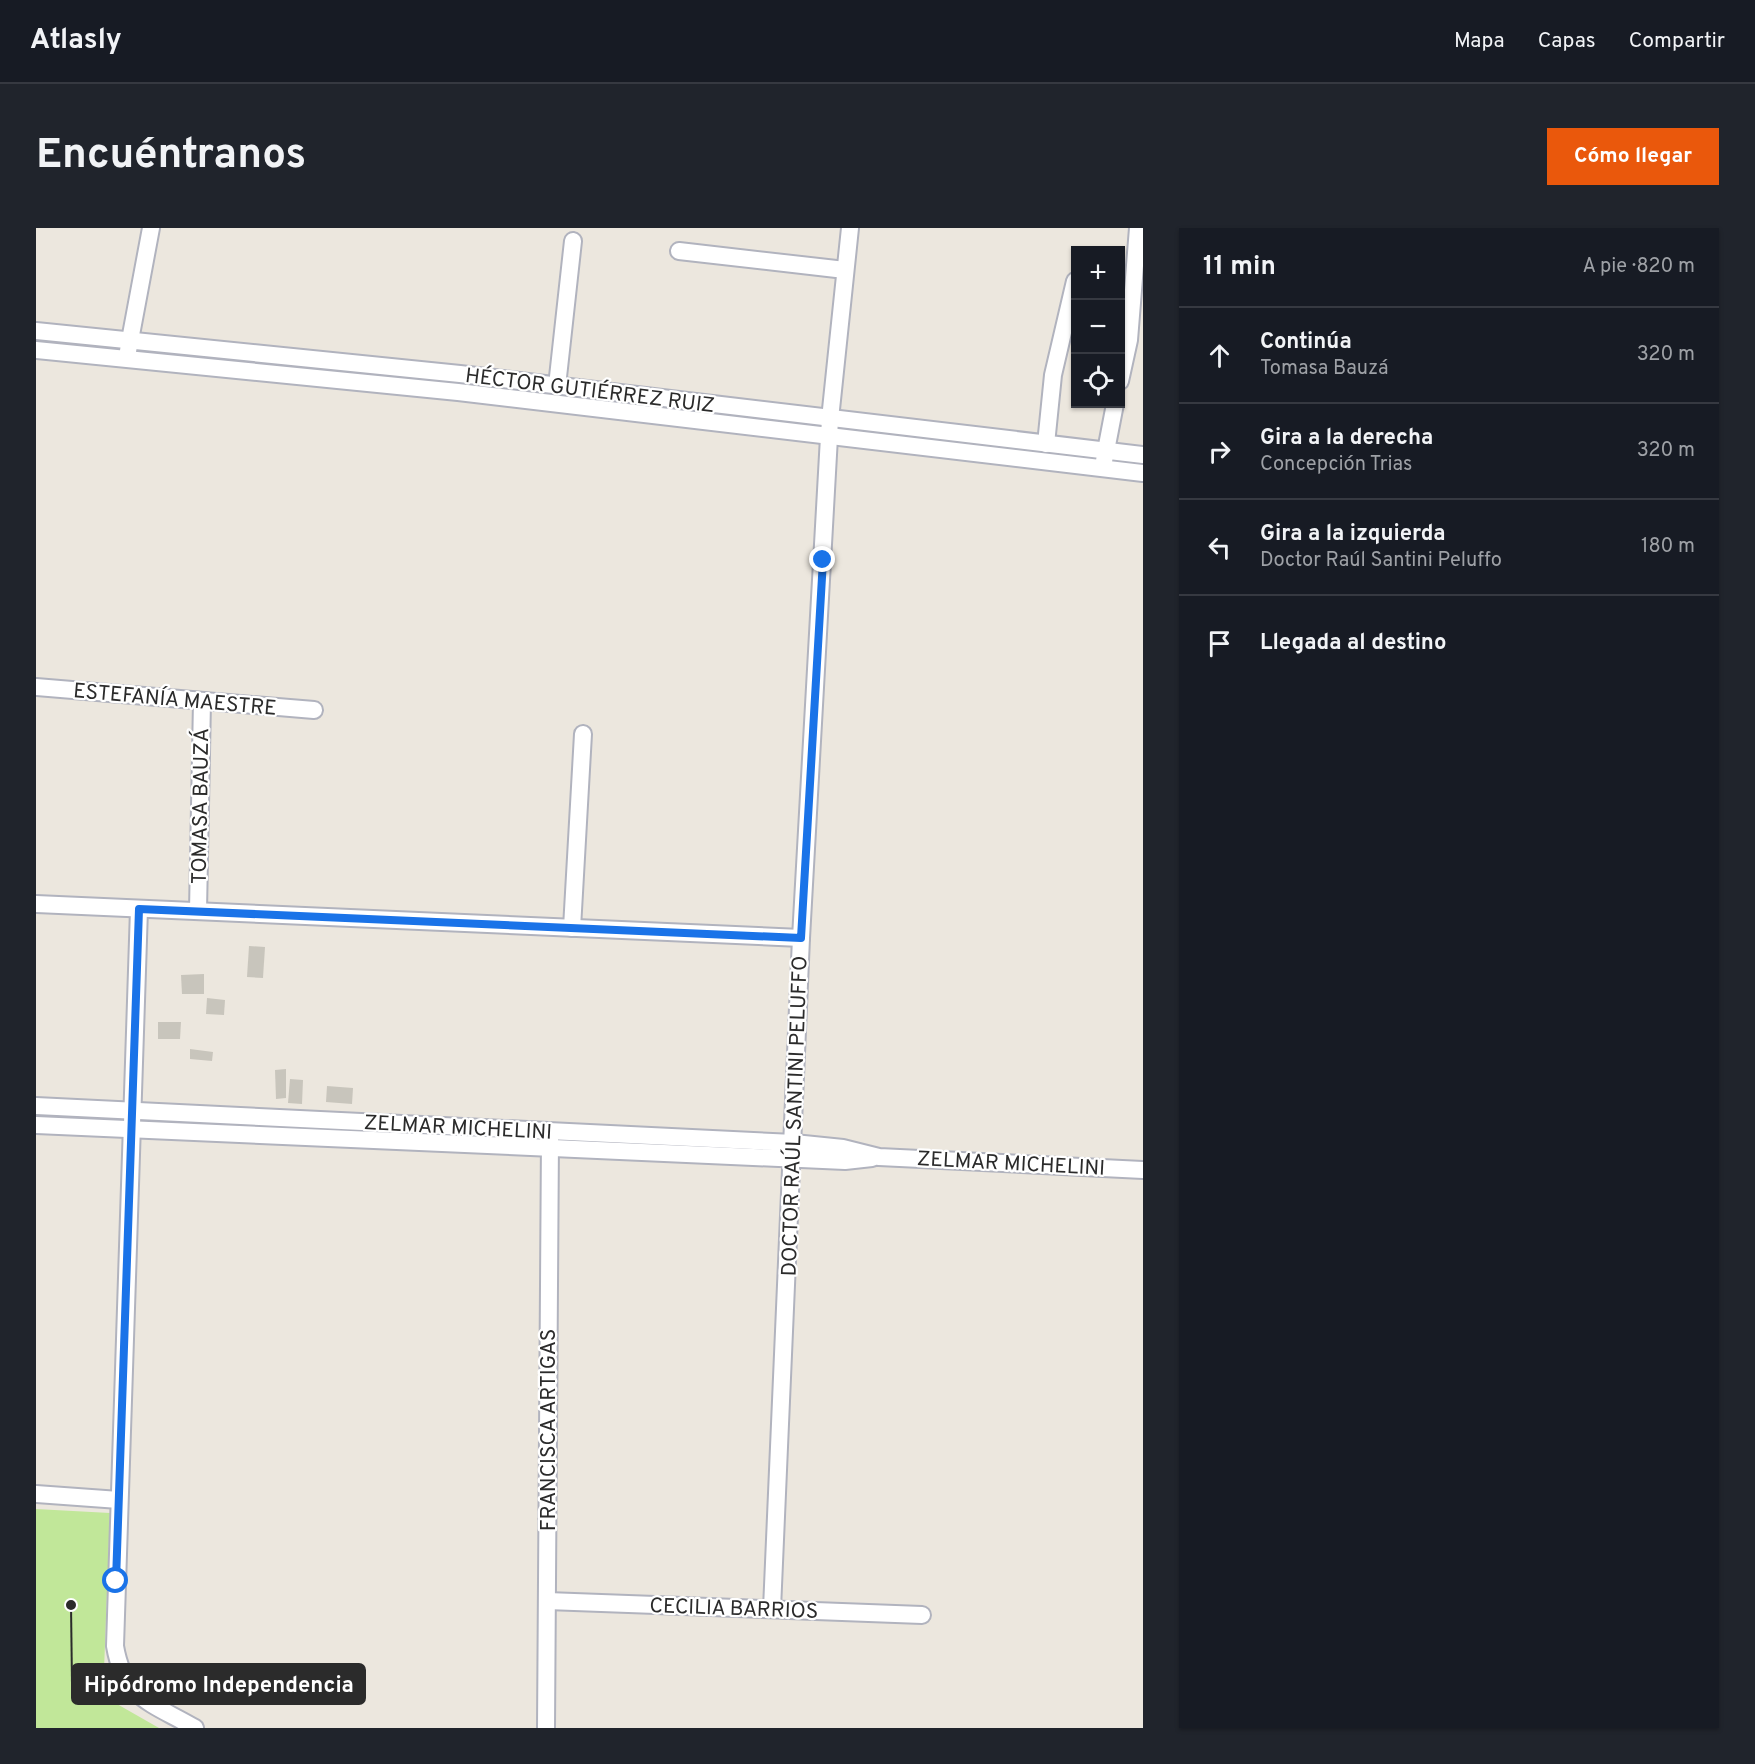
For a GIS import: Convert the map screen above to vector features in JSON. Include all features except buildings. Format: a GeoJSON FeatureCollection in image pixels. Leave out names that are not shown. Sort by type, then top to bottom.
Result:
{"type":"FeatureCollection","features":[{"type":"Feature","properties":{"kind":"street"},"geometry":{"type":"LineString","coordinates":[[127,359],[151,228]]}},
{"type":"Feature","properties":{"kind":"street","name":"DOCTOR RAÚL SANTINI PELUFFO"},"geometry":{"type":"LineString","coordinates":[[772,1609],[794,1151],[801,938],[830,420],[850,228]]}},
{"type":"Feature","properties":{"kind":"street"},"geometry":{"type":"LineString","coordinates":[[1125,354],[1132,313],[1138,228]]}},
{"type":"Feature","properties":{"kind":"street"},"geometry":{"type":"LineString","coordinates":[[557,386],[573,241]]}},
{"type":"Feature","properties":{"kind":"street"},"geometry":{"type":"LineString","coordinates":[[679,251],[845,270]]}},
{"type":"Feature","properties":{"kind":"street"},"geometry":{"type":"LineString","coordinates":[[1046,444],[1053,375],[1071,298]]}},
{"type":"Feature","properties":{"kind":"street","name":"HÉCTOR GUTIÉRREZ RUIZ"},"geometry":{"type":"LineString","coordinates":[[36,331],[557,386],[830,420],[1143,455]]}},
{"type":"Feature","properties":{"kind":"street","name":"HÉCTOR GUTIÉRREZ RUIZ"},"geometry":{"type":"LineString","coordinates":[[36,350],[458,392],[1143,473]]}},
{"type":"Feature","properties":{"kind":"street"},"geometry":{"type":"LineString","coordinates":[[1103,468],[1114,408]]}},
{"type":"Feature","properties":{"kind":"street","name":"ESTEFANÍA MAESTRE"},"geometry":{"type":"LineString","coordinates":[[36,687],[314,710]]}},
{"type":"Feature","properties":{"kind":"street","name":"TOMASA BAUZÁ"},"geometry":{"type":"LineString","coordinates":[[198,911],[202,701]]}},
{"type":"Feature","properties":{"kind":"street"},"geometry":{"type":"LineString","coordinates":[[572,928],[583,734]]}},
{"type":"Feature","properties":{"kind":"street"},"geometry":{"type":"LineString","coordinates":[[36,904],[801,938]]}},
{"type":"Feature","properties":{"kind":"street"},"geometry":{"type":"LineString","coordinates":[[139,909],[114,1633],[122,1676],[140,1696],[195,1728]]}},
{"type":"Feature","properties":{"kind":"street","name":"ZELMAR MICHELINI"},"geometry":{"type":"LineString","coordinates":[[36,1106],[132,1110],[550,1139],[794,1151],[845,1161],[879,1157],[1143,1170]]}},
{"type":"Feature","properties":{"kind":"street","name":"ZELMAR MICHELINI"},"geometry":{"type":"LineString","coordinates":[[36,1125],[550,1139]]}},
{"type":"Feature","properties":{"kind":"street","name":"FRANCISCA ARTIGAS"},"geometry":{"type":"LineString","coordinates":[[546,1728],[550,1139]]}},
{"type":"Feature","properties":{"kind":"street"},"geometry":{"type":"LineString","coordinates":[[36,1494],[119,1500]]}},
{"type":"Feature","properties":{"kind":"street","name":"CECILIA BARRIOS"},"geometry":{"type":"LineString","coordinates":[[547,1601],[922,1615]]}},
{"type":"Feature","properties":{"kind":"green space"},"geometry":{"type":"Polygon","coordinates":[[[36,1509],[110,1513],[103,1696],[159,1728],[36,1728],[36,1509]]]}},
{"type":"Feature","properties":{"kind":"place","name":"Hipódromo Independencia"},"geometry":{"type":"Point","coordinates":[71,1605]}},
{"type":"Feature","properties":{"kind":"route"},"geometry":{"type":"LineString","coordinates":[[116,1581],[139,909],[801,938],[823,560]]}}]}
